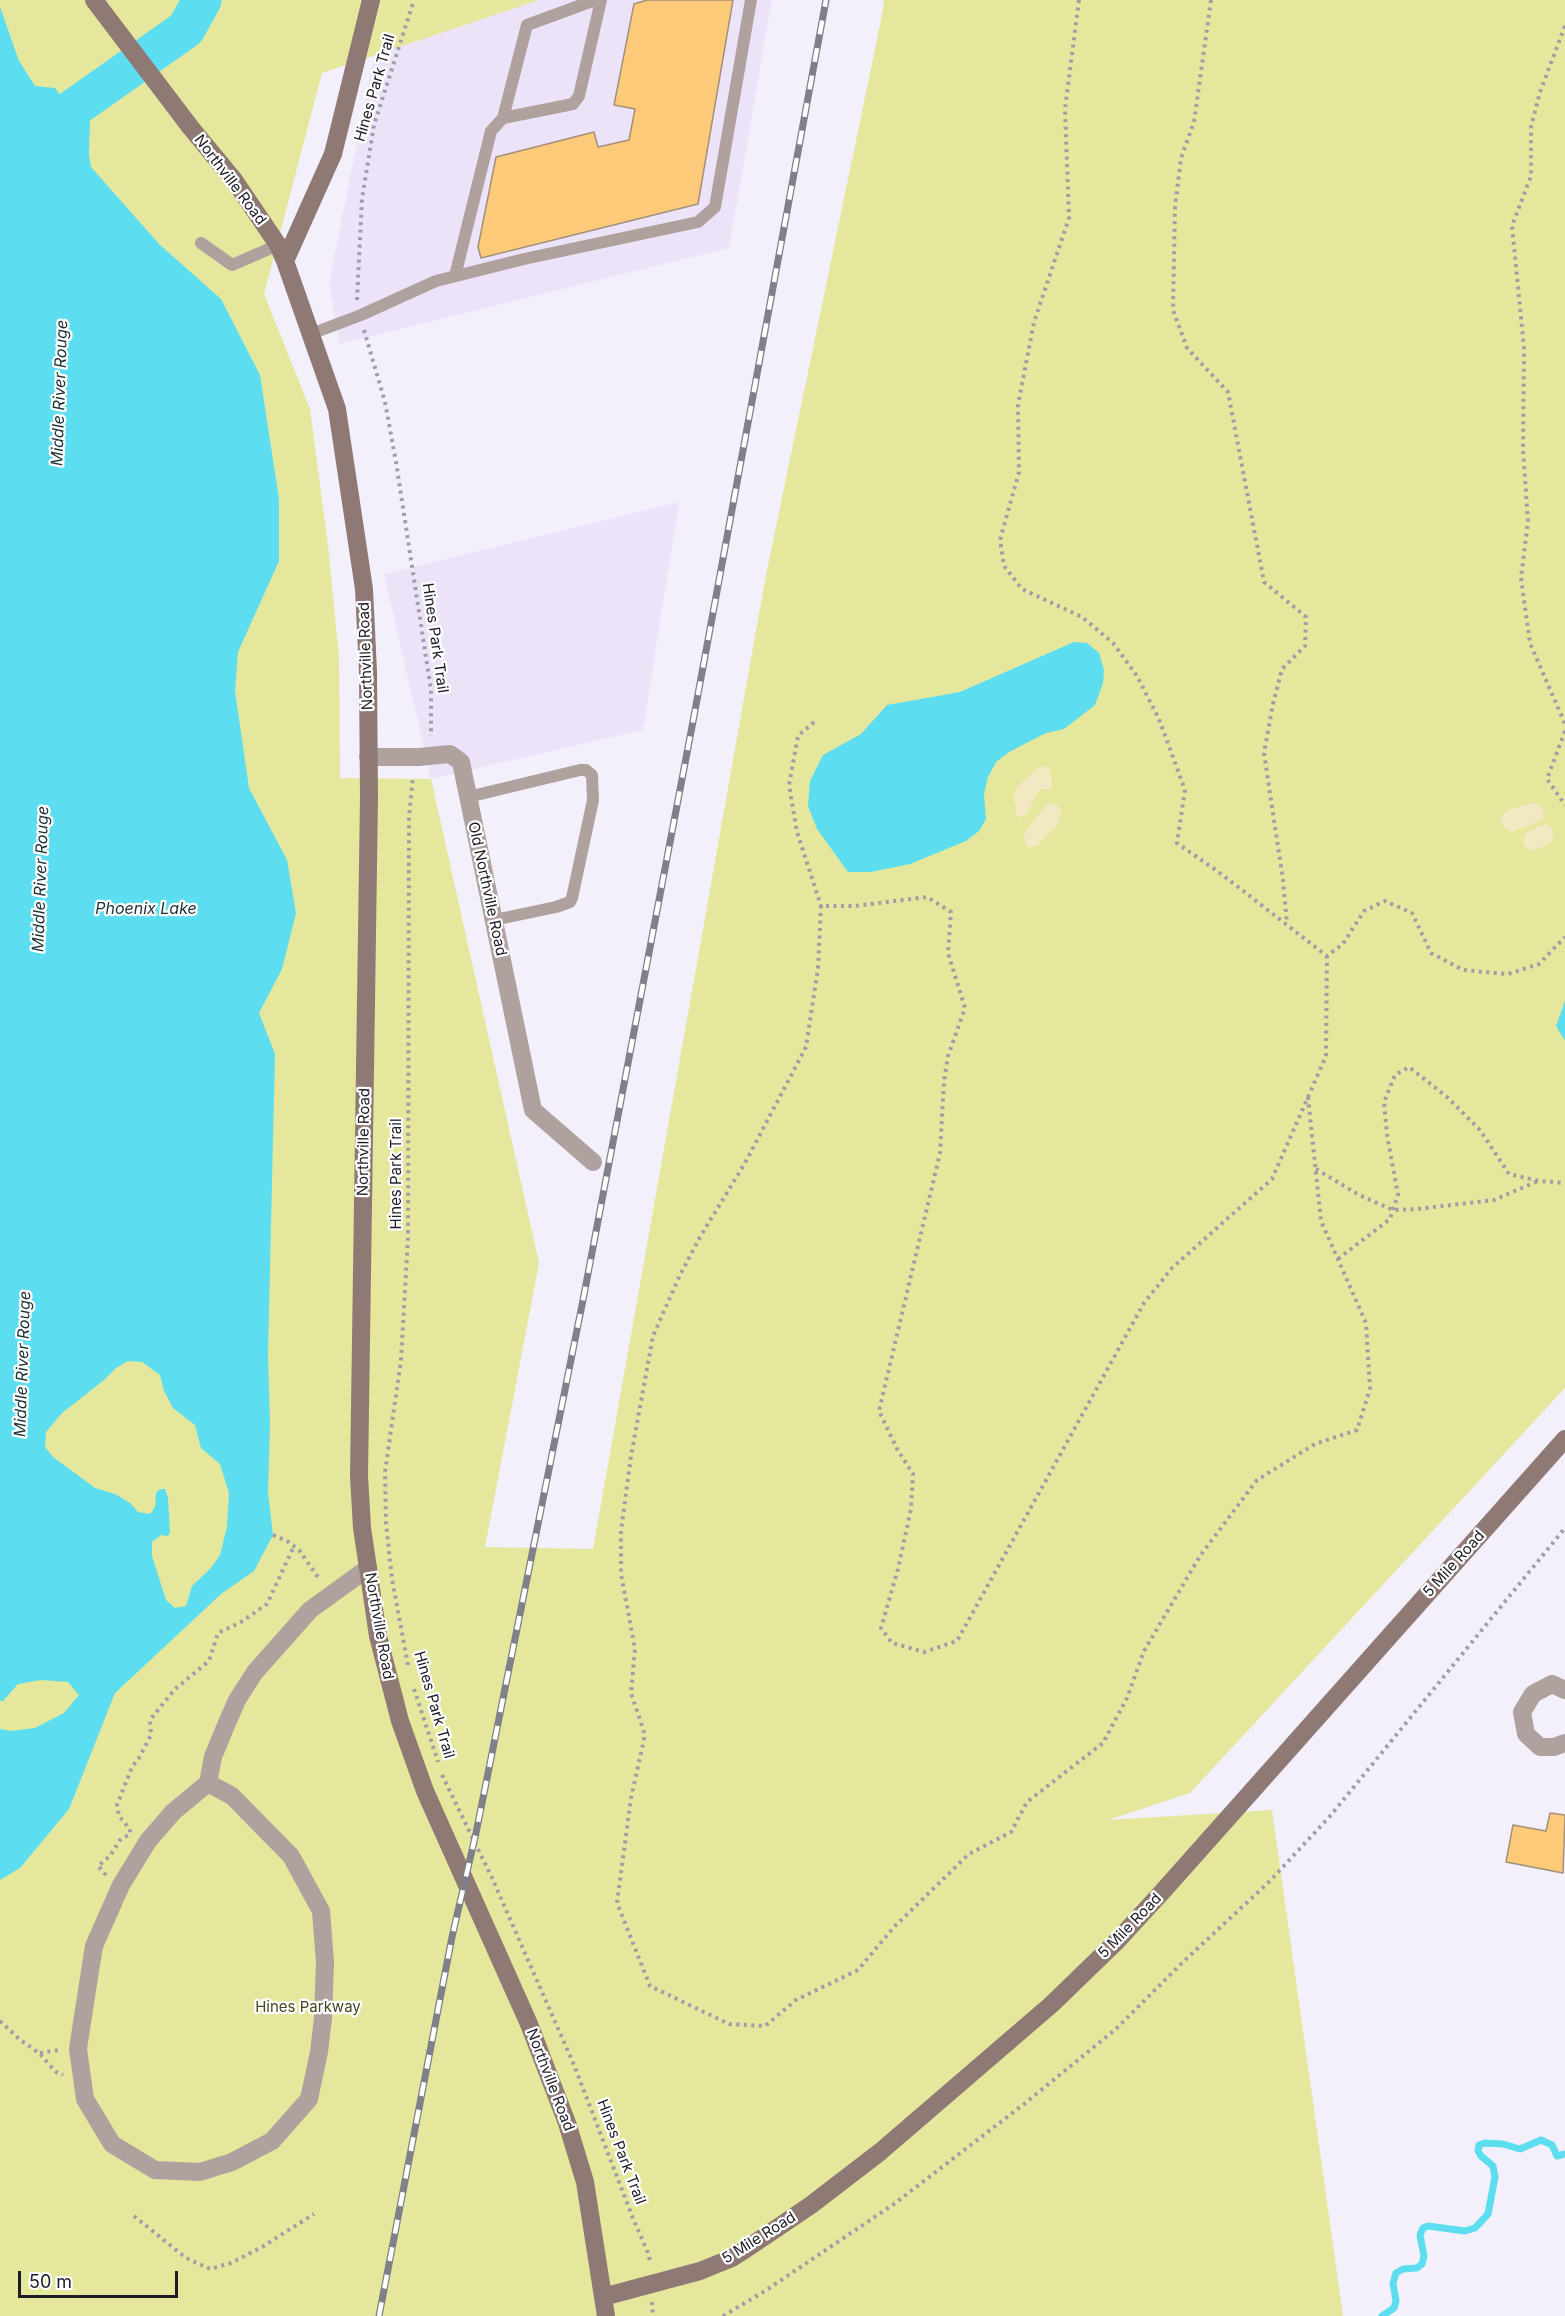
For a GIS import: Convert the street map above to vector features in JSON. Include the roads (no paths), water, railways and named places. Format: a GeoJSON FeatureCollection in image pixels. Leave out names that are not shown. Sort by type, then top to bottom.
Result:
{"type":"FeatureCollection","features":[{"type":"Feature","properties":{"kind":"street","name":"Northville Road"},"geometry":{"type":"LineString","coordinates":[[94,0],[191,128],[234,180],[281,253],[337,408],[364,589],[368,672],[369,797],[359,1476],[362,1528],[378,1636],[400,1721],[425,1791],[529,2024],[567,2123],[585,2182],[606,2316]]}},
{"type":"Feature","properties":{"kind":"street"},"geometry":{"type":"LineString","coordinates":[[281,253],[333,153],[371,0]]}},
{"type":"Feature","properties":{"kind":"street","name":"Old Northville Road"},"geometry":{"type":"LineString","coordinates":[[368,757],[419,757],[450,754],[461,762],[533,1110],[593,1162]]}},
{"type":"Feature","properties":{"kind":"street","name":"5 Mile Road"},"geometry":{"type":"LineString","coordinates":[[603,2297],[692,2273],[732,2258],[811,2205],[880,2152],[1052,2004],[1118,1940],[1163,1891],[1565,1439]]}},
{"type":"Feature","properties":{"kind":"street"},"geometry":{"type":"LineString","coordinates":[[208,1783],[232,1796],[291,1856],[321,1911],[325,1962],[319,2052],[309,2099],[272,2141],[232,2162],[200,2172],[155,2169],[112,2144],[85,2099],[78,2049],[94,1946],[121,1886],[148,1841],[173,1812],[208,1783],[213,1757],[224,1730],[237,1700],[255,1672],[310,1610],[368,1568]]}},
{"type":"Feature","properties":{"kind":"street"},"geometry":{"type":"LineString","coordinates":[[1565,1690],[1552,1684],[1533,1694],[1522,1712],[1526,1734],[1540,1747],[1554,1747],[1565,1743]]}},
{"type":"Feature","properties":{"kind":"lane"},"geometry":{"type":"LineString","coordinates":[[455,276],[491,131],[503,118],[527,25],[595,0]]}},
{"type":"Feature","properties":{"kind":"lane"},"geometry":{"type":"LineString","coordinates":[[503,118],[573,104],[579,96],[601,0]]}},
{"type":"Feature","properties":{"kind":"lane"},"geometry":{"type":"LineString","coordinates":[[311,334],[361,315],[435,281],[524,259],[698,222],[714,207],[751,0]]}},
{"type":"Feature","properties":{"kind":"lane"},"geometry":{"type":"LineString","coordinates":[[201,243],[232,265],[281,253]]}},
{"type":"Feature","properties":{"kind":"lane"},"geometry":{"type":"LineString","coordinates":[[468,797],[580,770],[586,770],[592,775],[593,800],[573,898],[570,902],[556,907],[494,920]]}},
{"type":"Feature","properties":{"kind":"water","name":"Phoenix Lake"},"geometry":{"type":"Polygon","coordinates":[[[0,7],[19,61],[35,86],[55,88],[85,130],[91,167],[159,244],[221,299],[260,375],[279,499],[279,561],[238,652],[235,691],[249,788],[287,860],[296,913],[282,969],[259,1013],[275,1054],[268,1354],[270,1423],[268,1493],[273,1535],[254,1571],[221,1594],[115,1693],[69,1809],[20,1868],[0,1880],[0,1729],[11,1731],[35,1728],[64,1713],[79,1695],[68,1682],[41,1680],[18,1684],[3,1701],[0,1701],[0,7]],[[128,1361],[116,1368],[62,1413],[46,1432],[45,1447],[53,1457],[95,1488],[115,1494],[130,1503],[138,1512],[150,1514],[155,1507],[156,1493],[160,1489],[165,1489],[168,1498],[170,1532],[168,1536],[161,1535],[152,1542],[152,1556],[166,1600],[175,1608],[186,1606],[192,1586],[211,1568],[220,1555],[227,1527],[229,1493],[220,1464],[201,1448],[195,1425],[173,1408],[164,1391],[160,1375],[142,1362],[128,1361]]]}},
{"type":"Feature","properties":{"kind":"water"},"geometry":{"type":"Polygon","coordinates":[[[1074,642],[1087,643],[1099,653],[1104,670],[1103,683],[1095,705],[1064,729],[1046,733],[1009,752],[996,762],[988,777],[984,794],[986,819],[979,831],[966,841],[910,864],[871,872],[848,872],[817,829],[808,806],[810,781],[823,755],[861,734],[887,705],[960,692],[1074,642]]]}},
{"type":"Feature","properties":{"kind":"water"},"geometry":{"type":"Polygon","coordinates":[[[1565,1001],[1565,1041],[1556,1026],[1565,1001]]]}},
{"type":"Feature","properties":{"kind":"waterway","name":"Middle River Rouge"},"geometry":{"type":"LineString","coordinates":[[69,162],[71,110],[186,29],[202,0]]}},
{"type":"Feature","properties":{"kind":"waterway"},"geometry":{"type":"LineString","coordinates":[[1382,2316],[1394,2308],[1396,2301],[1393,2283],[1396,2273],[1403,2269],[1417,2268],[1422,2264],[1424,2256],[1420,2235],[1423,2228],[1428,2226],[1465,2231],[1475,2228],[1488,2214],[1495,2177],[1493,2166],[1478,2151],[1479,2145],[1503,2144],[1520,2149],[1541,2140],[1552,2145],[1557,2156],[1565,2154]]}},
{"type":"Feature","properties":{"kind":"railway"},"geometry":{"type":"LineString","coordinates":[[379,2316],[452,1937],[476,1833],[583,1300],[694,716],[826,0]]}},
{"type":"Feature","properties":{"kind":"park label","name":"Hines Parkway"},"geometry":{"type":"Point","coordinates":[308,2007]}}]}
